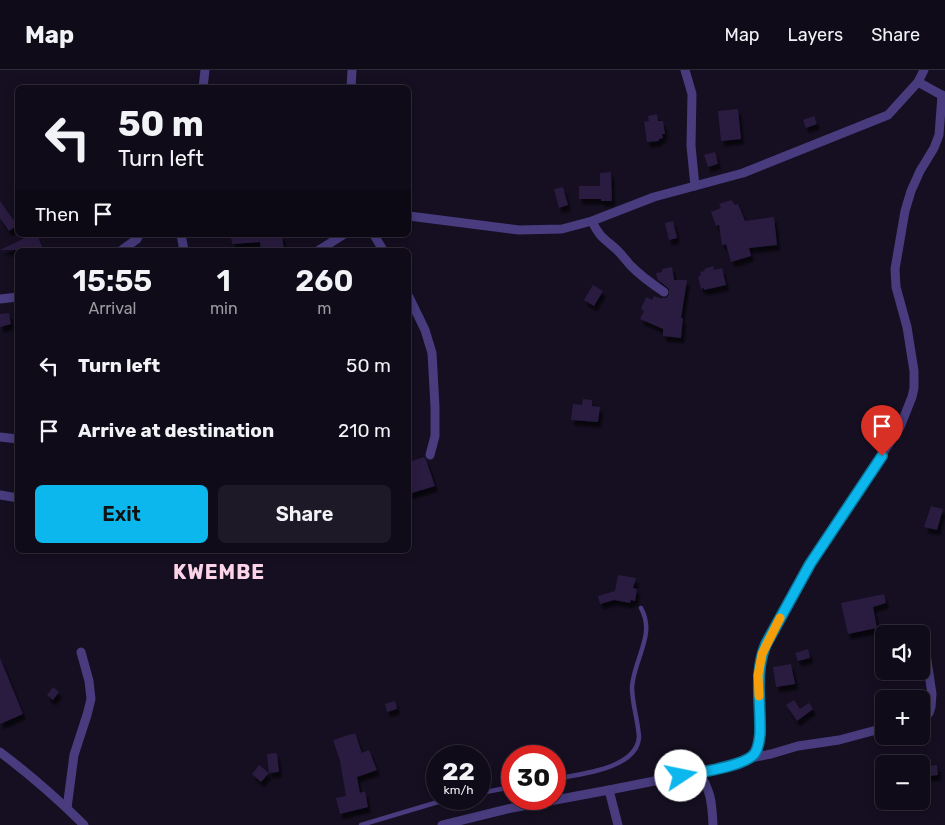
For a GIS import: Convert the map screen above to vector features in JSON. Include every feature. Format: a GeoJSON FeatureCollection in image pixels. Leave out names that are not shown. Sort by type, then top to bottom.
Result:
{"type":"FeatureCollection","features":[{"type":"Feature","properties":{"kind":"street"},"geometry":{"type":"LineString","coordinates":[[203,85],[205,70]]}},
{"type":"Feature","properties":{"kind":"street"},"geometry":{"type":"LineString","coordinates":[[351,85],[352,70]]}},
{"type":"Feature","properties":{"kind":"street"},"geometry":{"type":"LineString","coordinates":[[685,70],[692,94],[691,146],[695,186]]}},
{"type":"Feature","properties":{"kind":"street"},"geometry":{"type":"LineString","coordinates":[[411,216],[519,230],[562,228],[592,221],[654,198],[743,173],[888,115],[918,82],[924,70]]}},
{"type":"Feature","properties":{"kind":"street"},"geometry":{"type":"LineString","coordinates":[[443,825],[512,808],[735,765],[755,754],[760,734],[758,675],[766,644],[810,564],[900,428],[912,397],[914,371],[907,327],[896,287],[895,269],[905,211],[911,191],[940,135],[943,96],[918,82]]}},
{"type":"Feature","properties":{"kind":"street"},"geometry":{"type":"LineString","coordinates":[[592,221],[596,230],[606,242],[617,250],[645,279],[664,292]]}},
{"type":"Feature","properties":{"kind":"street"},"geometry":{"type":"LineString","coordinates":[[125,248],[138,237]]}},
{"type":"Feature","properties":{"kind":"street"},"geometry":{"type":"LineString","coordinates":[[322,248],[340,237]]}},
{"type":"Feature","properties":{"kind":"street"},"geometry":{"type":"LineString","coordinates":[[375,237],[382,248]]}},
{"type":"Feature","properties":{"kind":"street"},"geometry":{"type":"LineString","coordinates":[[0,300],[15,298]]}},
{"type":"Feature","properties":{"kind":"street"},"geometry":{"type":"LineString","coordinates":[[411,301],[425,330],[432,353],[435,436],[430,455]]}},
{"type":"Feature","properties":{"kind":"street"},"geometry":{"type":"LineString","coordinates":[[0,437],[15,439]]}},
{"type":"Feature","properties":{"kind":"street"},"geometry":{"type":"LineString","coordinates":[[0,495],[15,498]]}},
{"type":"Feature","properties":{"kind":"street"},"geometry":{"type":"LineString","coordinates":[[67,808],[74,754],[91,699],[89,681],[81,652]]}},
{"type":"Feature","properties":{"kind":"street"},"geometry":{"type":"LineString","coordinates":[[930,680],[932,700],[930,709]]}},
{"type":"Feature","properties":{"kind":"street"},"geometry":{"type":"LineString","coordinates":[[750,758],[798,746],[839,740],[875,730]]}},
{"type":"Feature","properties":{"kind":"street"},"geometry":{"type":"LineString","coordinates":[[0,752],[67,808],[84,825]]}},
{"type":"Feature","properties":{"kind":"street"},"geometry":{"type":"LineString","coordinates":[[699,772],[709,790],[713,825]]}},
{"type":"Feature","properties":{"kind":"street"},"geometry":{"type":"LineString","coordinates":[[609,790],[618,825]]}},
{"type":"Feature","properties":{"kind":"lane"},"geometry":{"type":"LineString","coordinates":[[566,777],[607,768],[623,760],[637,747],[639,737],[632,688],[634,671],[647,630],[646,620],[641,608]]}},
{"type":"Feature","properties":{"kind":"lane"},"geometry":{"type":"LineString","coordinates":[[361,825],[426,806]]}},
{"type":"Feature","properties":{"kind":"building"},"geometry":{"type":"Polygon","coordinates":[[[738,109],[741,139],[721,141],[718,111],[738,109]]]}},
{"type":"Feature","properties":{"kind":"building"},"geometry":{"type":"Polygon","coordinates":[[[657,114],[658,121],[663,121],[665,134],[662,134],[663,138],[659,139],[659,141],[647,142],[644,122],[649,121],[648,116],[657,114]]]}},
{"type":"Feature","properties":{"kind":"building"},"geometry":{"type":"Polygon","coordinates":[[[814,116],[817,124],[806,128],[803,120],[814,116]]]}},
{"type":"Feature","properties":{"kind":"building"},"geometry":{"type":"Polygon","coordinates":[[[715,152],[718,164],[708,167],[704,155],[715,152]]]}},
{"type":"Feature","properties":{"kind":"building"},"geometry":{"type":"Polygon","coordinates":[[[611,172],[612,201],[579,199],[579,186],[600,186],[600,173],[611,172]]]}},
{"type":"Feature","properties":{"kind":"building"},"geometry":{"type":"Polygon","coordinates":[[[563,187],[568,205],[559,208],[554,189],[563,187]]]}},
{"type":"Feature","properties":{"kind":"building"},"geometry":{"type":"Polygon","coordinates":[[[731,200],[735,205],[738,204],[745,221],[774,217],[777,245],[749,248],[751,256],[731,262],[726,244],[722,245],[719,225],[716,226],[711,212],[721,208],[719,204],[731,200]]]}},
{"type":"Feature","properties":{"kind":"building"},"geometry":{"type":"Polygon","coordinates":[[[0,201],[15,222],[15,226],[9,231],[0,218],[0,201]]]}},
{"type":"Feature","properties":{"kind":"building"},"geometry":{"type":"Polygon","coordinates":[[[673,221],[677,238],[669,240],[665,223],[673,221]]]}},
{"type":"Feature","properties":{"kind":"building"},"geometry":{"type":"Polygon","coordinates":[[[27,237],[38,237],[43,248],[15,248],[15,250],[0,250],[27,237]]]}},
{"type":"Feature","properties":{"kind":"building"},"geometry":{"type":"Polygon","coordinates":[[[231,237],[282,237],[284,248],[261,248],[260,242],[232,244],[231,237]]]}},
{"type":"Feature","properties":{"kind":"building"},"geometry":{"type":"Polygon","coordinates":[[[713,266],[714,270],[722,268],[726,285],[701,289],[698,276],[701,275],[700,272],[713,266]]]}},
{"type":"Feature","properties":{"kind":"building"},"geometry":{"type":"Polygon","coordinates":[[[672,267],[674,280],[687,280],[681,318],[683,318],[681,338],[663,336],[663,329],[640,319],[644,311],[641,309],[646,297],[652,300],[654,296],[662,299],[669,295],[669,289],[658,280],[656,273],[662,272],[662,269],[672,267]]]}},
{"type":"Feature","properties":{"kind":"building"},"geometry":{"type":"Polygon","coordinates":[[[593,285],[603,291],[594,306],[584,300],[593,285]]]}},
{"type":"Feature","properties":{"kind":"building"},"geometry":{"type":"Polygon","coordinates":[[[9,313],[11,324],[0,327],[0,314],[9,313]]]}},
{"type":"Feature","properties":{"kind":"building"},"geometry":{"type":"Polygon","coordinates":[[[583,399],[592,400],[592,406],[600,407],[598,422],[571,420],[573,404],[582,405],[583,399]]]}},
{"type":"Feature","properties":{"kind":"building"},"geometry":{"type":"Polygon","coordinates":[[[424,457],[435,486],[411,493],[411,461],[424,457]]]}},
{"type":"Feature","properties":{"kind":"building"},"geometry":{"type":"Polygon","coordinates":[[[931,506],[943,509],[937,530],[924,527],[931,506]]]}},
{"type":"Feature","properties":{"kind":"building"},"geometry":{"type":"Polygon","coordinates":[[[618,575],[636,578],[633,588],[637,589],[635,601],[631,600],[630,603],[614,600],[600,604],[598,596],[615,591],[618,575]]]}},
{"type":"Feature","properties":{"kind":"building"},"geometry":{"type":"Polygon","coordinates":[[[884,594],[886,603],[873,607],[876,625],[875,628],[848,634],[841,603],[884,594]]]}},
{"type":"Feature","properties":{"kind":"building"},"geometry":{"type":"Polygon","coordinates":[[[808,649],[810,658],[798,661],[795,653],[808,649]]]}},
{"type":"Feature","properties":{"kind":"building"},"geometry":{"type":"Polygon","coordinates":[[[0,658],[23,714],[0,724],[0,658]]]}},
{"type":"Feature","properties":{"kind":"building"},"geometry":{"type":"Polygon","coordinates":[[[791,664],[795,684],[776,687],[773,667],[791,664]]]}},
{"type":"Feature","properties":{"kind":"building"},"geometry":{"type":"Polygon","coordinates":[[[53,687],[59,692],[53,700],[47,695],[53,687]]]}},
{"type":"Feature","properties":{"kind":"building"},"geometry":{"type":"Polygon","coordinates":[[[794,700],[800,709],[809,703],[813,709],[797,721],[786,705],[794,700]]]}},
{"type":"Feature","properties":{"kind":"building"},"geometry":{"type":"Polygon","coordinates":[[[395,701],[397,709],[387,712],[385,704],[395,701]]]}},
{"type":"Feature","properties":{"kind":"building"},"geometry":{"type":"Polygon","coordinates":[[[355,733],[362,753],[369,750],[377,770],[357,777],[360,793],[365,791],[368,807],[340,814],[336,798],[346,796],[340,761],[333,740],[355,733]]]}},
{"type":"Feature","properties":{"kind":"building"},"geometry":{"type":"Polygon","coordinates":[[[277,753],[279,772],[269,773],[267,754],[277,753]]]}},
{"type":"Feature","properties":{"kind":"building"},"geometry":{"type":"Polygon","coordinates":[[[259,765],[269,773],[261,782],[252,774],[259,765]]]}},
{"type":"Feature","properties":{"kind":"building"},"geometry":{"type":"Polygon","coordinates":[[[937,765],[938,775],[930,776],[930,766],[937,765]]]}},
{"type":"Feature","properties":{"kind":"slow traffic"},"geometry":{"type":"LineString","coordinates":[[759,696],[758,675],[762,654],[780,618]]}},
{"type":"Feature","properties":{"kind":"district","name":"KWEMBE"},"geometry":{"type":"Point","coordinates":[219,572]}},
{"type":"Feature","properties":{"kind":"route"},"geometry":{"type":"LineString","coordinates":[[681,776],[735,765],[755,754],[760,734],[758,675],[766,644],[810,564],[882,456]]}}]}
